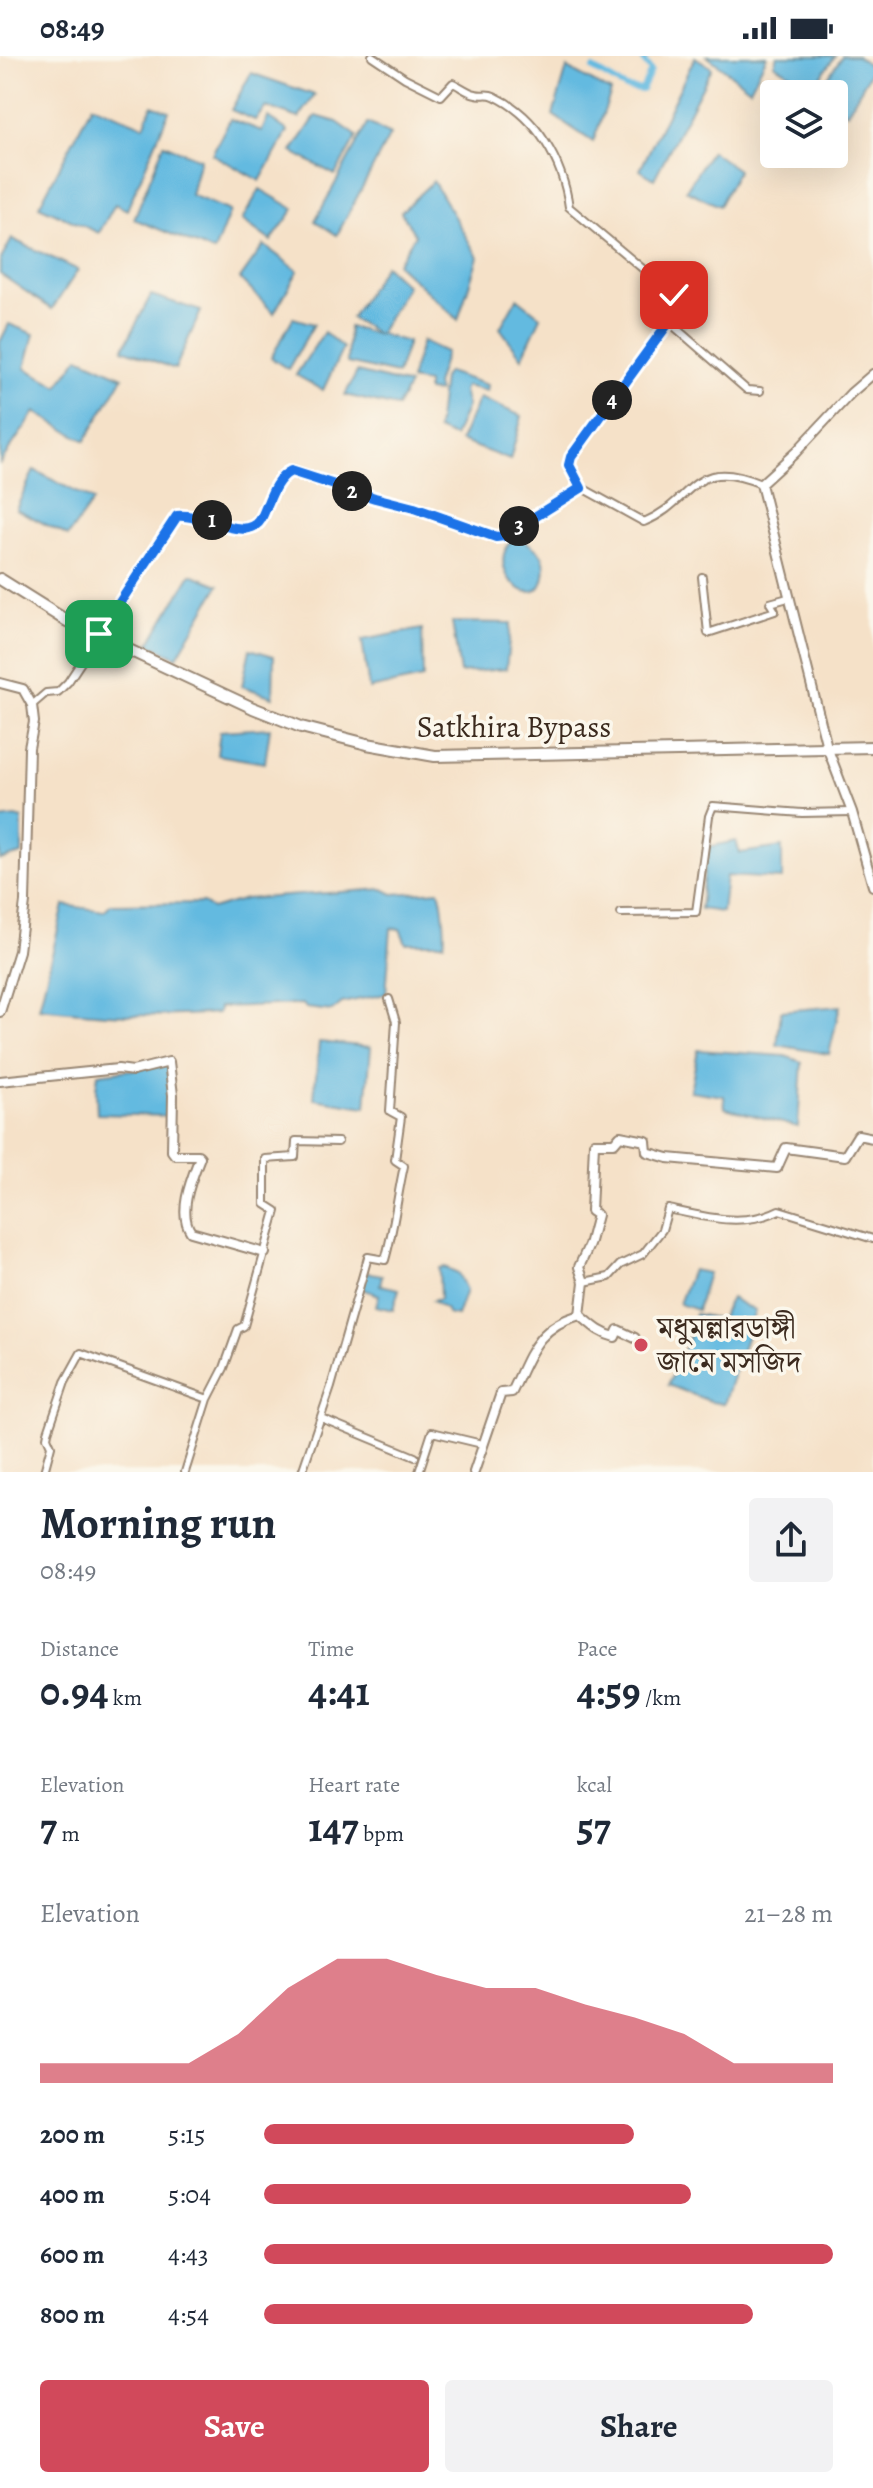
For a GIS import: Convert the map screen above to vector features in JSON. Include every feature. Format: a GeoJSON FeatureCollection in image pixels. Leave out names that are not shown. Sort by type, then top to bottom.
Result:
{"type":"FeatureCollection","features":[{"type":"Feature","properties":{"kind":"highway","name":"Satkhira Bypass"},"geometry":{"type":"LineString","coordinates":[[0,579],[67,621],[253,708],[301,727],[367,744],[435,756],[873,747]]}},
{"type":"Feature","properties":{"kind":"street"},"geometry":{"type":"LineString","coordinates":[[372,56],[405,78],[441,96],[453,83],[475,95],[491,94],[515,109],[548,145],[565,184],[569,207],[674,295],[664,314],[669,322],[747,390],[760,391]]}},
{"type":"Feature","properties":{"kind":"street"},"geometry":{"type":"LineString","coordinates":[[669,322],[571,457],[569,465],[581,488],[644,522],[702,480],[716,474],[732,475],[761,484]]}},
{"type":"Feature","properties":{"kind":"street"},"geometry":{"type":"LineString","coordinates":[[761,484],[873,374]]}},
{"type":"Feature","properties":{"kind":"street"},"geometry":{"type":"LineString","coordinates":[[32,705],[46,693],[58,692],[177,516],[187,514],[237,529],[249,529],[259,523],[276,485],[284,474],[291,471],[414,508],[496,537],[504,536],[581,488]]}},
{"type":"Feature","properties":{"kind":"street"},"geometry":{"type":"LineString","coordinates":[[761,484],[827,747],[852,812],[873,886]]}},
{"type":"Feature","properties":{"kind":"street"},"geometry":{"type":"LineString","coordinates":[[702,577],[708,633],[775,611],[770,603],[788,598]]}},
{"type":"Feature","properties":{"kind":"street"},"geometry":{"type":"LineString","coordinates":[[0,683],[23,689],[32,705],[34,722],[29,748],[25,902],[19,951],[0,1012]]}},
{"type":"Feature","properties":{"kind":"street"},"geometry":{"type":"LineString","coordinates":[[621,913],[696,912],[713,806],[802,813],[852,812]]}},
{"type":"Feature","properties":{"kind":"street"},"geometry":{"type":"LineString","coordinates":[[302,1472],[368,1257],[385,1260],[394,1228],[394,1210],[404,1166],[395,1160],[401,1117],[390,1111],[396,1022],[389,999]]}},
{"type":"Feature","properties":{"kind":"street"},"geometry":{"type":"LineString","coordinates":[[0,1081],[118,1069],[133,1071],[169,1062],[173,1095],[172,1151],[175,1155],[200,1157],[191,1180],[185,1217],[187,1227],[191,1232],[265,1253]]}},
{"type":"Feature","properties":{"kind":"street"},"geometry":{"type":"LineString","coordinates":[[635,1338],[618,1330],[615,1337],[605,1335],[580,1315],[584,1282],[579,1267],[597,1215],[591,1211],[594,1143],[614,1143],[620,1136],[646,1141],[647,1152],[668,1158],[777,1168],[786,1148],[845,1156],[858,1135],[873,1138]]}},
{"type":"Feature","properties":{"kind":"street"},"geometry":{"type":"LineString","coordinates":[[185,1472],[208,1399],[224,1368],[238,1329],[244,1326],[276,1211],[265,1204],[265,1159],[295,1157],[296,1141],[338,1142]]}},
{"type":"Feature","properties":{"kind":"street"},"geometry":{"type":"LineString","coordinates":[[584,1282],[609,1277],[620,1265],[643,1254],[662,1230],[668,1209],[709,1217],[755,1220],[779,1210],[873,1239]]}},
{"type":"Feature","properties":{"kind":"street"},"geometry":{"type":"LineString","coordinates":[[474,1472],[501,1393],[512,1392],[535,1342],[565,1319],[580,1315]]}},
{"type":"Feature","properties":{"kind":"street"},"geometry":{"type":"LineString","coordinates":[[44,1472],[51,1446],[48,1432],[65,1382],[81,1353],[208,1399]]}},
{"type":"Feature","properties":{"kind":"street"},"geometry":{"type":"LineString","coordinates":[[321,1418],[415,1457]]}},
{"type":"Feature","properties":{"kind":"street"},"geometry":{"type":"LineString","coordinates":[[419,1472],[432,1432],[482,1444],[480,1455]]}},
{"type":"Feature","properties":{"kind":"water"},"geometry":{"type":"Polygon","coordinates":[[[707,56],[767,56],[750,89],[707,56]]]}},
{"type":"Feature","properties":{"kind":"water"},"geometry":{"type":"Polygon","coordinates":[[[777,56],[835,56],[818,80],[800,80],[774,64],[777,56]]]}},
{"type":"Feature","properties":{"kind":"water"},"geometry":{"type":"Polygon","coordinates":[[[842,56],[857,56],[873,68],[848,111],[848,80],[826,80],[842,56]]]}},
{"type":"Feature","properties":{"kind":"water"},"geometry":{"type":"Polygon","coordinates":[[[695,57],[712,68],[654,179],[640,170],[695,57]]]}},
{"type":"Feature","properties":{"kind":"water"},"geometry":{"type":"Polygon","coordinates":[[[567,68],[611,92],[593,142],[553,115],[567,68]]]}},
{"type":"Feature","properties":{"kind":"water"},"geometry":{"type":"Polygon","coordinates":[[[251,73],[315,95],[299,118],[266,107],[255,120],[231,110],[251,73]]]}},
{"type":"Feature","properties":{"kind":"water"},"geometry":{"type":"Polygon","coordinates":[[[92,105],[144,126],[152,105],[169,111],[127,210],[115,204],[99,233],[39,206],[92,105]]]}},
{"type":"Feature","properties":{"kind":"water"},"geometry":{"type":"Polygon","coordinates":[[[316,116],[337,122],[357,136],[335,175],[292,152],[316,116]]]}},
{"type":"Feature","properties":{"kind":"water"},"geometry":{"type":"Polygon","coordinates":[[[268,117],[288,131],[260,181],[212,154],[230,119],[262,131],[268,117]]]}},
{"type":"Feature","properties":{"kind":"water"},"geometry":{"type":"Polygon","coordinates":[[[368,123],[390,135],[337,235],[315,221],[368,123]]]}},
{"type":"Feature","properties":{"kind":"water"},"geometry":{"type":"Polygon","coordinates":[[[164,144],[200,159],[191,195],[230,211],[214,252],[134,219],[164,144]]]}},
{"type":"Feature","properties":{"kind":"water"},"geometry":{"type":"Polygon","coordinates":[[[711,151],[738,170],[719,206],[686,190],[711,151]]]}},
{"type":"Feature","properties":{"kind":"water"},"geometry":{"type":"Polygon","coordinates":[[[433,181],[478,257],[458,320],[397,264],[415,235],[401,212],[433,181]]]}},
{"type":"Feature","properties":{"kind":"water"},"geometry":{"type":"Polygon","coordinates":[[[260,189],[294,209],[271,241],[242,220],[260,189]]]}},
{"type":"Feature","properties":{"kind":"water"},"geometry":{"type":"Polygon","coordinates":[[[12,239],[78,270],[52,309],[0,274],[0,261],[12,239]]]}},
{"type":"Feature","properties":{"kind":"water"},"geometry":{"type":"Polygon","coordinates":[[[264,245],[298,271],[274,313],[240,279],[264,245]]]}},
{"type":"Feature","properties":{"kind":"water"},"geometry":{"type":"Polygon","coordinates":[[[385,265],[407,286],[379,334],[408,342],[397,374],[347,363],[349,327],[378,334],[351,318],[385,265]]]}},
{"type":"Feature","properties":{"kind":"water"},"geometry":{"type":"Polygon","coordinates":[[[151,295],[201,311],[175,369],[123,349],[151,295]]]}},
{"type":"Feature","properties":{"kind":"water"},"geometry":{"type":"Polygon","coordinates":[[[517,298],[541,317],[522,358],[500,328],[517,298]]]}},
{"type":"Feature","properties":{"kind":"water"},"geometry":{"type":"Polygon","coordinates":[[[293,318],[314,324],[288,369],[271,358],[293,318]]]}},
{"type":"Feature","properties":{"kind":"water"},"geometry":{"type":"Polygon","coordinates":[[[9,324],[34,334],[25,368],[58,386],[79,357],[123,377],[85,441],[35,412],[0,463],[0,342],[9,324]]]}},
{"type":"Feature","properties":{"kind":"water"},"geometry":{"type":"Polygon","coordinates":[[[324,332],[343,348],[323,390],[296,375],[324,332]]]}},
{"type":"Feature","properties":{"kind":"water"},"geometry":{"type":"Polygon","coordinates":[[[422,341],[446,352],[436,385],[438,392],[427,391],[427,383],[410,380],[422,341]]]}},
{"type":"Feature","properties":{"kind":"water"},"geometry":{"type":"Polygon","coordinates":[[[357,372],[409,385],[397,407],[345,395],[357,372]]]}},
{"type":"Feature","properties":{"kind":"water"},"geometry":{"type":"Polygon","coordinates":[[[447,372],[487,385],[487,391],[465,386],[463,391],[467,406],[454,437],[437,430],[443,378],[447,372]]]}},
{"type":"Feature","properties":{"kind":"water"},"geometry":{"type":"Polygon","coordinates":[[[479,398],[522,416],[510,460],[460,441],[479,398]]]}},
{"type":"Feature","properties":{"kind":"water"},"geometry":{"type":"Polygon","coordinates":[[[34,470],[93,501],[68,536],[16,509],[34,470]]]}},
{"type":"Feature","properties":{"kind":"water"},"geometry":{"type":"Polygon","coordinates":[[[519,537],[543,557],[544,576],[539,587],[532,592],[514,584],[503,563],[505,550],[514,538],[519,537]]]}},
{"type":"Feature","properties":{"kind":"water"},"geometry":{"type":"Polygon","coordinates":[[[191,574],[219,585],[177,657],[149,644],[191,574]]]}},
{"type":"Feature","properties":{"kind":"water"},"geometry":{"type":"Polygon","coordinates":[[[452,622],[511,623],[506,669],[460,673],[452,622]]]}},
{"type":"Feature","properties":{"kind":"water"},"geometry":{"type":"Polygon","coordinates":[[[422,629],[423,678],[369,689],[362,640],[422,629]]]}},
{"type":"Feature","properties":{"kind":"water"},"geometry":{"type":"Polygon","coordinates":[[[250,649],[274,656],[273,697],[242,686],[250,649]]]}},
{"type":"Feature","properties":{"kind":"water"},"geometry":{"type":"Polygon","coordinates":[[[270,728],[265,763],[217,755],[220,731],[270,728]]]}},
{"type":"Feature","properties":{"kind":"water"},"geometry":{"type":"Polygon","coordinates":[[[0,819],[22,819],[22,854],[0,860],[0,819]]]}},
{"type":"Feature","properties":{"kind":"water"},"geometry":{"type":"Polygon","coordinates":[[[736,841],[740,853],[782,847],[782,879],[726,876],[722,912],[700,909],[707,847],[736,841]]]}},
{"type":"Feature","properties":{"kind":"water"},"geometry":{"type":"Polygon","coordinates":[[[383,889],[393,894],[439,891],[445,933],[444,943],[406,943],[400,929],[391,928],[386,994],[342,1003],[332,1011],[306,1008],[303,1004],[219,1007],[218,1013],[173,1015],[106,1014],[39,1008],[64,905],[104,911],[111,904],[203,903],[212,909],[245,899],[383,889]]]}},
{"type":"Feature","properties":{"kind":"water"},"geometry":{"type":"Polygon","coordinates":[[[840,1006],[829,1054],[777,1045],[781,1011],[840,1006]]]}},
{"type":"Feature","properties":{"kind":"water"},"geometry":{"type":"Polygon","coordinates":[[[319,1042],[371,1047],[366,1107],[314,1099],[319,1042]]]}},
{"type":"Feature","properties":{"kind":"water"},"geometry":{"type":"Polygon","coordinates":[[[698,1050],[785,1056],[802,1062],[798,1127],[725,1108],[724,1096],[690,1091],[698,1050]]]}},
{"type":"Feature","properties":{"kind":"water"},"geometry":{"type":"Polygon","coordinates":[[[168,1065],[171,1116],[97,1114],[98,1074],[168,1065]]]}},
{"type":"Feature","properties":{"kind":"water"},"geometry":{"type":"Polygon","coordinates":[[[445,1267],[458,1273],[466,1290],[457,1316],[447,1314],[432,1301],[440,1299],[439,1268],[445,1267]]]}},
{"type":"Feature","properties":{"kind":"water"},"geometry":{"type":"Polygon","coordinates":[[[692,1270],[708,1273],[697,1310],[679,1304],[692,1270]]]}},
{"type":"Feature","properties":{"kind":"water"},"geometry":{"type":"Polygon","coordinates":[[[366,1272],[382,1275],[380,1285],[399,1289],[393,1310],[376,1306],[379,1295],[362,1289],[366,1272]]]}},
{"type":"Feature","properties":{"kind":"water"},"geometry":{"type":"Polygon","coordinates":[[[731,1298],[755,1311],[724,1404],[668,1385],[688,1340],[695,1314],[720,1319],[731,1298]]]}},
{"type":"Feature","properties":{"kind":"waterway"},"geometry":{"type":"LineString","coordinates":[[593,69],[626,88],[642,90],[651,71],[644,62],[645,56]]}},
{"type":"Feature","properties":{"kind":"place","name":"মধুমল্লারডাঙ্গী জামে মসজিদ"},"geometry":{"type":"Point","coordinates":[641,1345]}},
{"type":"Feature","properties":{"kind":"route"},"geometry":{"type":"LineString","coordinates":[[99,634],[177,516],[187,514],[237,529],[249,529],[259,523],[276,485],[284,474],[291,471],[414,508],[482,533],[504,536],[581,488],[569,465],[571,457],[669,322],[664,314],[674,295]]}}]}
